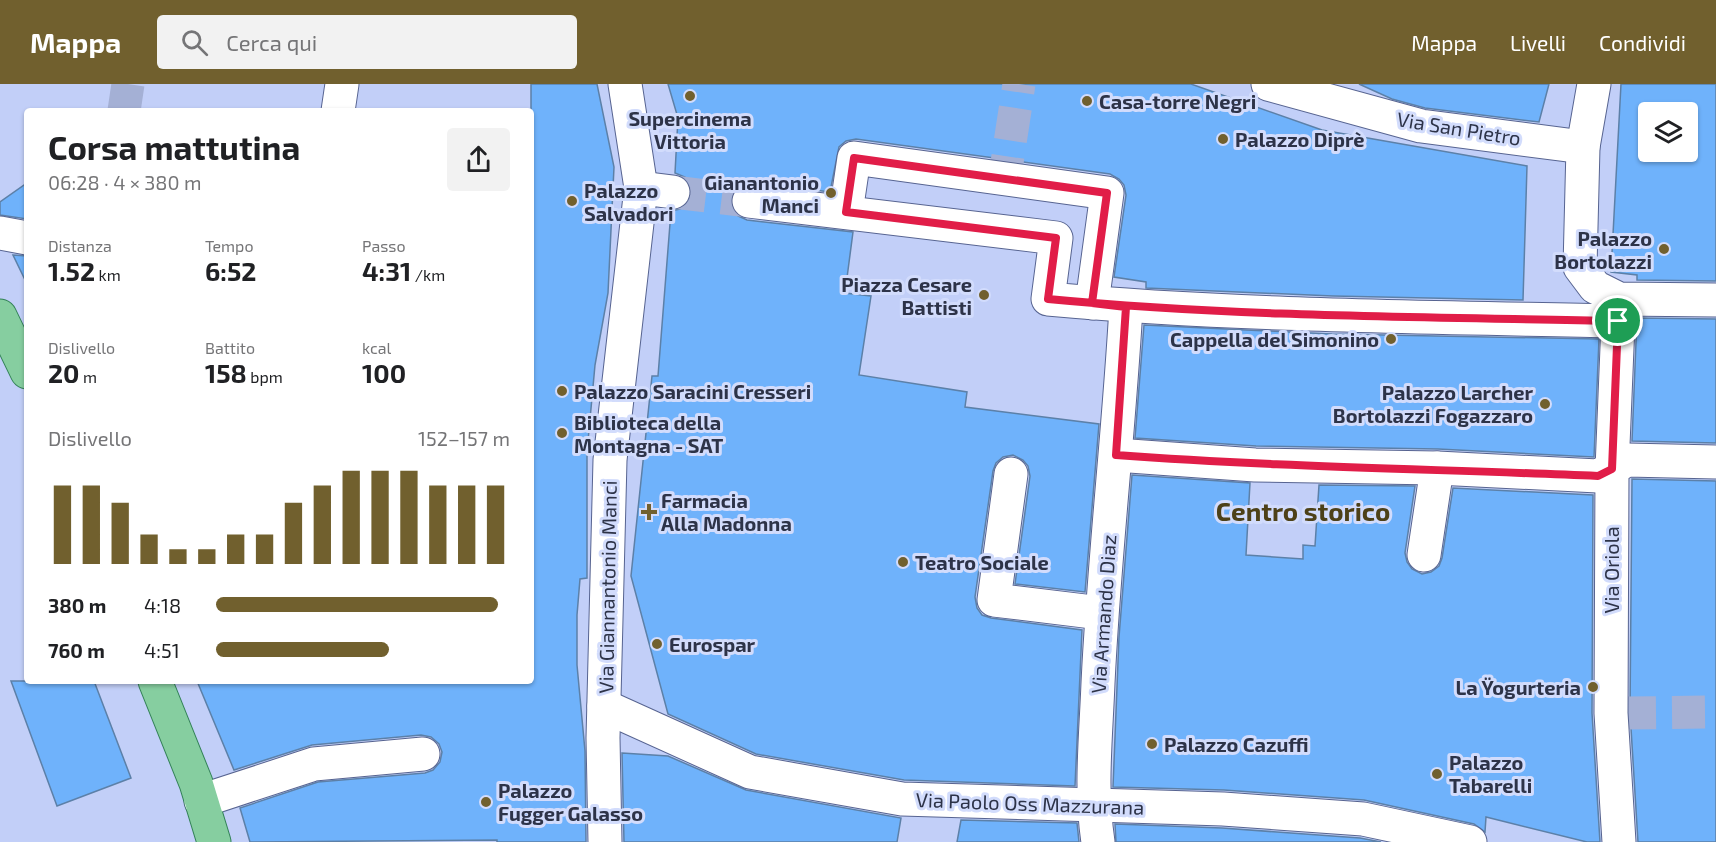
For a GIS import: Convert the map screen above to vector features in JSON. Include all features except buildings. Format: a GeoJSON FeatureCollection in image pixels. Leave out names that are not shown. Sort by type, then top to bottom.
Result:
{"type":"FeatureCollection","features":[{"type":"Feature","properties":{"kind":"main road"},"geometry":{"type":"LineString","coordinates":[[0,316],[24,366]]}},
{"type":"Feature","properties":{"kind":"main road"},"geometry":{"type":"LineString","coordinates":[[156,684],[201,801],[214,842]]}},
{"type":"Feature","properties":{"kind":"street"},"geometry":{"type":"LineString","coordinates":[[338,108],[342,84]]}},
{"type":"Feature","properties":{"kind":"street","name":"Via Giannantonio Manci"},"geometry":{"type":"LineString","coordinates":[[605,842],[604,706],[610,460],[657,190],[625,84]]}},
{"type":"Feature","properties":{"kind":"street","name":"Via San Pietro"},"geometry":{"type":"LineString","coordinates":[[1268,84],[1421,126],[1583,147]]}},
{"type":"Feature","properties":{"kind":"street"},"geometry":{"type":"LineString","coordinates":[[1594,84],[1583,147],[1580,267],[1595,288],[1618,310]]}},
{"type":"Feature","properties":{"kind":"street"},"geometry":{"type":"LineString","coordinates":[[846,212],[854,158],[1107,193],[1092,303]]}},
{"type":"Feature","properties":{"kind":"street"},"geometry":{"type":"LineString","coordinates":[[999,231],[1003,189]]}},
{"type":"Feature","properties":{"kind":"street"},"geometry":{"type":"LineString","coordinates":[[749,201],[1056,238],[1048,299],[1135,307],[1245,313],[1618,310],[1716,300]]}},
{"type":"Feature","properties":{"kind":"street"},"geometry":{"type":"LineString","coordinates":[[0,233],[24,237]]}},
{"type":"Feature","properties":{"kind":"street"},"geometry":{"type":"LineString","coordinates":[[1135,307],[1118,439],[1255,465],[1437,468],[1598,476],[1627,460],[1716,462]]}},
{"type":"Feature","properties":{"kind":"street","name":"Via Oriola"},"geometry":{"type":"LineString","coordinates":[[1618,310],[1612,469],[1619,842]]}},
{"type":"Feature","properties":{"kind":"street","name":"Via Armando Diaz"},"geometry":{"type":"LineString","coordinates":[[1098,842],[1093,806],[1101,612],[1118,439]]}},
{"type":"Feature","properties":{"kind":"street"},"geometry":{"type":"LineString","coordinates":[[1424,555],[1437,468]]}},
{"type":"Feature","properties":{"kind":"street"},"geometry":{"type":"LineString","coordinates":[[1011,474],[994,600],[1101,612]]}},
{"type":"Feature","properties":{"kind":"street","name":"Via Paolo Oss Mazzurana"},"geometry":{"type":"LineString","coordinates":[[604,706],[750,772],[902,799],[1223,809],[1362,830],[1470,842]]}},
{"type":"Feature","properties":{"kind":"street"},"geometry":{"type":"LineString","coordinates":[[201,801],[314,764],[423,754]]}},
{"type":"Feature","properties":{"kind":"tunnel"},"geometry":{"type":"LineString","coordinates":[[124,108],[128,84]]}},
{"type":"Feature","properties":{"kind":"tunnel"},"geometry":{"type":"LineString","coordinates":[[1003,189],[1019,84]]}},
{"type":"Feature","properties":{"kind":"tunnel"},"geometry":{"type":"LineString","coordinates":[[673,192],[749,201]]}},
{"type":"Feature","properties":{"kind":"tunnel"},"geometry":{"type":"LineString","coordinates":[[1623,713],[1716,712]]}},
{"type":"Feature","properties":{"kind":"place","name":"Supercinema Vittoria"},"geometry":{"type":"Point","coordinates":[690,96]}},
{"type":"Feature","properties":{"kind":"place","name":"Casa-torre Negri"},"geometry":{"type":"Point","coordinates":[1087,101]}},
{"type":"Feature","properties":{"kind":"place","name":"Palazzo Diprè"},"geometry":{"type":"Point","coordinates":[1223,139]}},
{"type":"Feature","properties":{"kind":"place","name":"Gianantonio Manci"},"geometry":{"type":"Point","coordinates":[831,193]}},
{"type":"Feature","properties":{"kind":"place","name":"Palazzo Salvadori"},"geometry":{"type":"Point","coordinates":[572,201]}},
{"type":"Feature","properties":{"kind":"place","name":"Palazzo Bortolazzi"},"geometry":{"type":"Point","coordinates":[1664,249]}},
{"type":"Feature","properties":{"kind":"place","name":"Piazza Cesare Battisti"},"geometry":{"type":"Point","coordinates":[984,295]}},
{"type":"Feature","properties":{"kind":"place","name":"Cappella del Simonino"},"geometry":{"type":"Point","coordinates":[1391,339]}},
{"type":"Feature","properties":{"kind":"place","name":"Palazzo Saracini Cresseri"},"geometry":{"type":"Point","coordinates":[562,391]}},
{"type":"Feature","properties":{"kind":"place","name":"Palazzo Larcher Bortolazzi Fogazzaro"},"geometry":{"type":"Point","coordinates":[1545,404]}},
{"type":"Feature","properties":{"kind":"place","name":"Biblioteca della Montagna - SAT"},"geometry":{"type":"Point","coordinates":[562,433]}},
{"type":"Feature","properties":{"kind":"place","name":"Farmacia Alla Madonna"},"geometry":{"type":"Point","coordinates":[649,512]}},
{"type":"Feature","properties":{"kind":"place","name":"Teatro Sociale"},"geometry":{"type":"Point","coordinates":[903,562]}},
{"type":"Feature","properties":{"kind":"place","name":"Eurospar"},"geometry":{"type":"Point","coordinates":[657,644]}},
{"type":"Feature","properties":{"kind":"place","name":"La Ÿogurteria"},"geometry":{"type":"Point","coordinates":[1593,687]}},
{"type":"Feature","properties":{"kind":"place","name":"Palazzo Cazuffi"},"geometry":{"type":"Point","coordinates":[1152,744]}},
{"type":"Feature","properties":{"kind":"place","name":"Palazzo Tabarelli"},"geometry":{"type":"Point","coordinates":[1437,774]}},
{"type":"Feature","properties":{"kind":"place","name":"Palazzo Fugger Galasso"},"geometry":{"type":"Point","coordinates":[486,802]}},
{"type":"Feature","properties":{"kind":"district","name":"Centro storico"},"geometry":{"type":"Point","coordinates":[1303,510]}},
{"type":"Feature","properties":{"kind":"route"},"geometry":{"type":"LineString","coordinates":[[1618,321],[1245,313],[1126,307],[1048,299],[1056,238],[846,212],[854,158],[1107,193],[1092,303],[1126,307],[1120,423],[1116,455],[1255,465],[1437,468],[1598,476],[1612,469],[1618,321]]}}]}
